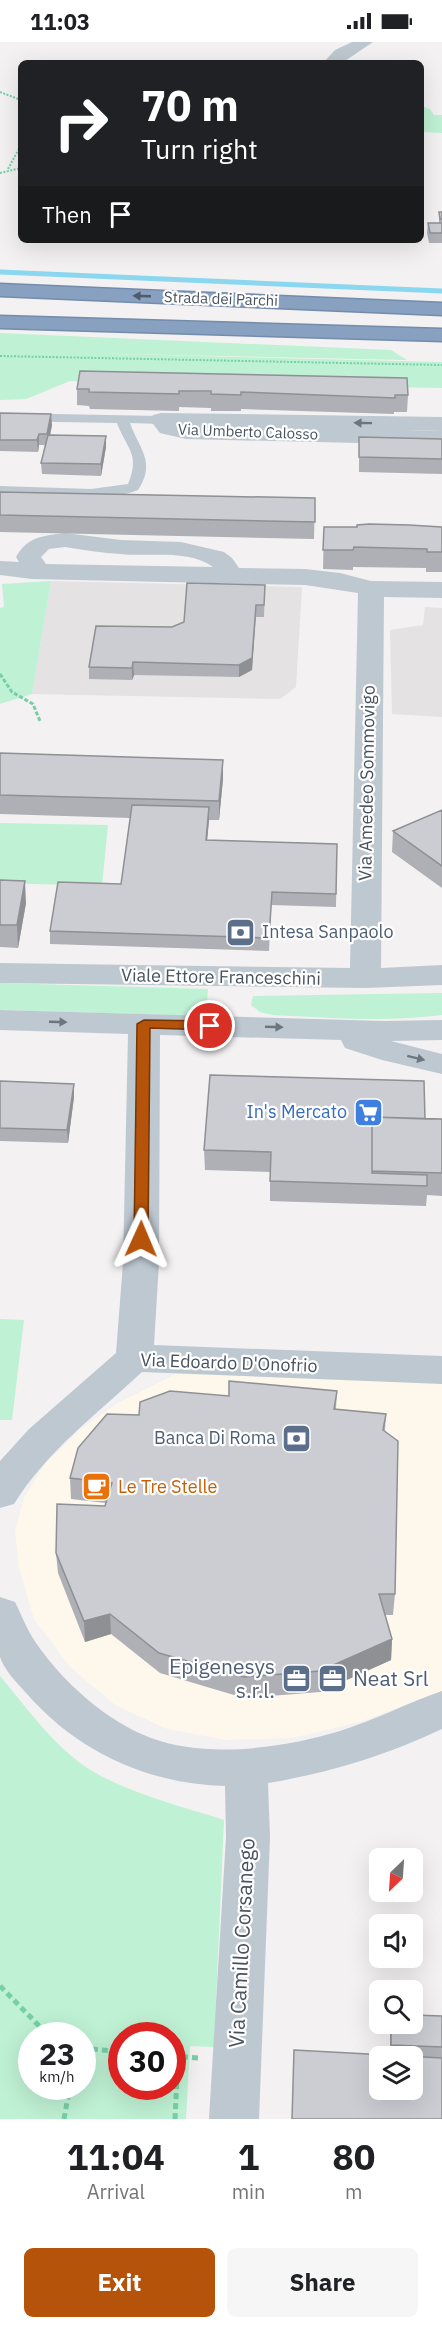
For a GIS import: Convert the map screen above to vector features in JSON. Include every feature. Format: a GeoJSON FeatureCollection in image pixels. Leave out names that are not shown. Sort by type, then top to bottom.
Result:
{"type":"FeatureCollection","features":[{"type":"Feature","properties":{"kind":"highway","name":"Strada dei Parchi"},"geometry":{"type":"LineString","coordinates":[[0,290],[442,307]]}},
{"type":"Feature","properties":{"kind":"highway","name":"Strada dei Parchi"},"geometry":{"type":"LineString","coordinates":[[0,309],[442,324]]}},
{"type":"Feature","properties":{"kind":"highway"},"geometry":{"type":"LineString","coordinates":[[0,322],[442,335]]}},
{"type":"Feature","properties":{"kind":"street"},"geometry":{"type":"LineString","coordinates":[[335,60],[341,54],[365,42]]}},
{"type":"Feature","properties":{"kind":"street","name":"Via Umberto Calosso"},"geometry":{"type":"LineString","coordinates":[[161,420],[400,430],[442,438]]}},
{"type":"Feature","properties":{"kind":"street","name":"Via Umberto Calosso"},"geometry":{"type":"LineString","coordinates":[[400,430],[442,424]]}},
{"type":"Feature","properties":{"kind":"street"},"geometry":{"type":"LineString","coordinates":[[0,568],[321,579],[371,588],[442,591]]}},
{"type":"Feature","properties":{"kind":"street","name":"Via Amedeo Sommovigo"},"geometry":{"type":"LineString","coordinates":[[364,978],[371,588]]}},
{"type":"Feature","properties":{"kind":"street","name":"Viale Ettore Franceschini"},"geometry":{"type":"LineString","coordinates":[[0,973],[364,978],[442,975]]}},
{"type":"Feature","properties":{"kind":"street"},"geometry":{"type":"LineString","coordinates":[[231,977],[232,1026]]}},
{"type":"Feature","properties":{"kind":"street"},"geometry":{"type":"LineString","coordinates":[[0,1020],[400,1031],[442,1030]]}},
{"type":"Feature","properties":{"kind":"street"},"geometry":{"type":"LineString","coordinates":[[134,1358],[141,1263],[144,1024]]}},
{"type":"Feature","properties":{"kind":"street"},"geometry":{"type":"LineString","coordinates":[[320,1029],[394,1053],[442,1064]]}},
{"type":"Feature","properties":{"kind":"street","name":"Via Edoardo D'Onofrio"},"geometry":{"type":"LineString","coordinates":[[0,1493],[10,1474],[37,1445],[134,1358],[442,1370]]}},
{"type":"Feature","properties":{"kind":"street"},"geometry":{"type":"LineString","coordinates":[[0,1614],[20,1653],[57,1698],[103,1735],[152,1758],[190,1765],[246,1766],[325,1753],[383,1735],[442,1710]]}},
{"type":"Feature","properties":{"kind":"street","name":"Via Camillo Corsanego"},"geometry":{"type":"LineString","coordinates":[[234,2119],[248,1837],[246,1766]]}},
{"type":"Feature","properties":{"kind":"lane"},"geometry":{"type":"LineString","coordinates":[[0,417],[161,420]]}},
{"type":"Feature","properties":{"kind":"lane"},"geometry":{"type":"LineString","coordinates":[[0,490],[109,493],[129,489],[137,480],[139,454],[125,431],[123,419]]}},
{"type":"Feature","properties":{"kind":"path"},"geometry":{"type":"LineString","coordinates":[[0,92],[18,100]]}},
{"type":"Feature","properties":{"kind":"path"},"geometry":{"type":"LineString","coordinates":[[8,169],[18,151]]}},
{"type":"Feature","properties":{"kind":"path"},"geometry":{"type":"LineString","coordinates":[[0,172],[18,168]]}},
{"type":"Feature","properties":{"kind":"path"},"geometry":{"type":"LineString","coordinates":[[0,356],[442,365]]}},
{"type":"Feature","properties":{"kind":"path"},"geometry":{"type":"LineString","coordinates":[[0,674],[12,693],[33,704],[40,721]]}},
{"type":"Feature","properties":{"kind":"path"},"geometry":{"type":"LineString","coordinates":[[0,1986],[35,2022]]}},
{"type":"Feature","properties":{"kind":"path"},"geometry":{"type":"LineString","coordinates":[[64,2119],[67,2100]]}},
{"type":"Feature","properties":{"kind":"path"},"geometry":{"type":"LineString","coordinates":[[175,2119],[176,2100]]}},
{"type":"Feature","properties":{"kind":"shaded area"},"geometry":{"type":"Polygon","coordinates":[[[51,581],[302,587],[296,687],[280,699],[32,694],[51,581]]]}},
{"type":"Feature","properties":{"kind":"shaded area"},"geometry":{"type":"Polygon","coordinates":[[[425,607],[442,608],[442,717],[392,714],[390,630],[423,625],[425,607]]]}},
{"type":"Feature","properties":{"kind":"shaded area"},"geometry":{"type":"Polygon","coordinates":[[[182,1371],[442,1381],[442,1691],[360,1722],[292,1738],[226,1740],[167,1729],[115,1705],[70,1667],[34,1619],[19,1568],[15,1531],[24,1498],[45,1464],[81,1429],[118,1403],[182,1371]]]}},
{"type":"Feature","properties":{"kind":"green space"},"geometry":{"type":"Polygon","coordinates":[[[424,107],[430,109],[434,115],[442,115],[442,133],[424,132],[424,107]]]}},
{"type":"Feature","properties":{"kind":"green space"},"geometry":{"type":"Polygon","coordinates":[[[0,333],[391,350],[407,360],[75,353],[442,362],[442,388],[70,381],[26,399],[0,400],[0,333]]]}},
{"type":"Feature","properties":{"kind":"green space"},"geometry":{"type":"Polygon","coordinates":[[[51,581],[32,694],[0,704],[0,608],[4,607],[2,584],[51,581]]]}},
{"type":"Feature","properties":{"kind":"green space"},"geometry":{"type":"Polygon","coordinates":[[[0,823],[108,825],[102,886],[0,883],[0,823]]]}},
{"type":"Feature","properties":{"kind":"green space"},"geometry":{"type":"Polygon","coordinates":[[[0,983],[208,989],[206,1016],[0,1010],[0,983]]]}},
{"type":"Feature","properties":{"kind":"green space"},"geometry":{"type":"Polygon","coordinates":[[[442,993],[442,1015],[421,1017],[358,1019],[273,1015],[260,1012],[251,1005],[253,996],[442,993]]]}},
{"type":"Feature","properties":{"kind":"green space"},"geometry":{"type":"Polygon","coordinates":[[[0,1319],[24,1320],[12,1420],[0,1420],[0,1319]]]}},
{"type":"Feature","properties":{"kind":"green space"},"geometry":{"type":"Polygon","coordinates":[[[0,1676],[55,1741],[94,1772],[141,1794],[224,1820],[214,2047],[190,2046],[186,2119],[0,2119],[0,1676]]]}},
{"type":"Feature","properties":{"kind":"building"},"geometry":{"type":"Polygon","coordinates":[[[428,223],[442,223],[442,233],[430,233],[428,223]]]}},
{"type":"Feature","properties":{"kind":"building"},"geometry":{"type":"Polygon","coordinates":[[[80,371],[407,378],[408,395],[395,395],[395,398],[241,392],[241,395],[211,394],[211,391],[179,391],[179,394],[89,392],[89,389],[77,389],[80,371]]]}},
{"type":"Feature","properties":{"kind":"building"},"geometry":{"type":"Polygon","coordinates":[[[0,413],[51,414],[47,434],[39,434],[37,440],[0,440],[0,413]]]}},
{"type":"Feature","properties":{"kind":"building"},"geometry":{"type":"Polygon","coordinates":[[[48,435],[106,436],[101,464],[41,463],[48,435]]]}},
{"type":"Feature","properties":{"kind":"building"},"geometry":{"type":"Polygon","coordinates":[[[359,437],[442,439],[442,459],[359,457],[359,437]]]}},
{"type":"Feature","properties":{"kind":"building"},"geometry":{"type":"Polygon","coordinates":[[[0,492],[315,498],[315,522],[0,515],[0,492]]]}},
{"type":"Feature","properties":{"kind":"building"},"geometry":{"type":"Polygon","coordinates":[[[357,525],[442,527],[442,552],[427,552],[427,549],[354,547],[353,550],[323,550],[324,527],[357,527],[357,525]]]}},
{"type":"Feature","properties":{"kind":"building"},"geometry":{"type":"Polygon","coordinates":[[[187,583],[265,585],[264,605],[256,605],[252,658],[239,665],[133,662],[132,668],[89,667],[96,626],[172,627],[184,622],[187,583]]]}},
{"type":"Feature","properties":{"kind":"building"},"geometry":{"type":"Polygon","coordinates":[[[0,753],[223,760],[219,801],[0,795],[0,753]]]}},
{"type":"Feature","properties":{"kind":"building"},"geometry":{"type":"Polygon","coordinates":[[[132,805],[209,807],[206,840],[337,844],[336,894],[272,892],[269,938],[50,931],[58,882],[121,884],[132,805]]]}},
{"type":"Feature","properties":{"kind":"building"},"geometry":{"type":"Polygon","coordinates":[[[442,810],[442,866],[393,831],[442,810]]]}},
{"type":"Feature","properties":{"kind":"building"},"geometry":{"type":"Polygon","coordinates":[[[0,880],[25,881],[17,925],[0,925],[0,880]]]}},
{"type":"Feature","properties":{"kind":"building"},"geometry":{"type":"Polygon","coordinates":[[[210,1075],[424,1081],[425,1119],[372,1117],[372,1173],[427,1175],[427,1186],[270,1181],[271,1152],[204,1150],[210,1075]]]}},
{"type":"Feature","properties":{"kind":"building"},"geometry":{"type":"Polygon","coordinates":[[[0,1081],[74,1084],[67,1130],[0,1128],[0,1081]]]}},
{"type":"Feature","properties":{"kind":"building"},"geometry":{"type":"Polygon","coordinates":[[[372,1117],[442,1119],[442,1173],[372,1171],[372,1117]]]}},
{"type":"Feature","properties":{"kind":"building"},"geometry":{"type":"Polygon","coordinates":[[[229,1381],[337,1391],[334,1409],[386,1414],[383,1430],[398,1441],[395,1594],[379,1594],[392,1639],[320,1671],[244,1677],[159,1653],[110,1614],[84,1621],[56,1553],[57,1504],[105,1506],[112,1483],[70,1478],[78,1448],[107,1414],[139,1415],[140,1402],[170,1391],[229,1396],[229,1381]]]}},
{"type":"Feature","properties":{"kind":"building"},"geometry":{"type":"Polygon","coordinates":[[[423,2015],[442,2016],[442,2047],[391,2045],[391,2034],[423,2034],[423,2015]]]}},
{"type":"Feature","properties":{"kind":"building"},"geometry":{"type":"Polygon","coordinates":[[[294,2050],[369,2054],[369,2100],[423,2100],[423,2057],[442,2058],[442,2119],[292,2119],[294,2050]]]}},
{"type":"Feature","properties":{"kind":"waterway"},"geometry":{"type":"LineString","coordinates":[[0,272],[442,291]]}},
{"type":"Feature","properties":{"kind":"place","name":"Intesa Sanpaolo"},"geometry":{"type":"Point","coordinates":[241,932]}},
{"type":"Feature","properties":{"kind":"place","name":"In's Mercato"},"geometry":{"type":"Point","coordinates":[368,1112]}},
{"type":"Feature","properties":{"kind":"place","name":"Banca Di Roma"},"geometry":{"type":"Point","coordinates":[297,1438]}},
{"type":"Feature","properties":{"kind":"place","name":"Le Tre Stelle"},"geometry":{"type":"Point","coordinates":[97,1487]}},
{"type":"Feature","properties":{"kind":"place","name":"Epigenesys s.r.l."},"geometry":{"type":"Point","coordinates":[296,1679]}},
{"type":"Feature","properties":{"kind":"place","name":"Neat Srl"},"geometry":{"type":"Point","coordinates":[332,1679]}},
{"type":"Feature","properties":{"kind":"route"},"geometry":{"type":"LineString","coordinates":[[141,1239],[144,1024],[210,1026]]}}]}
